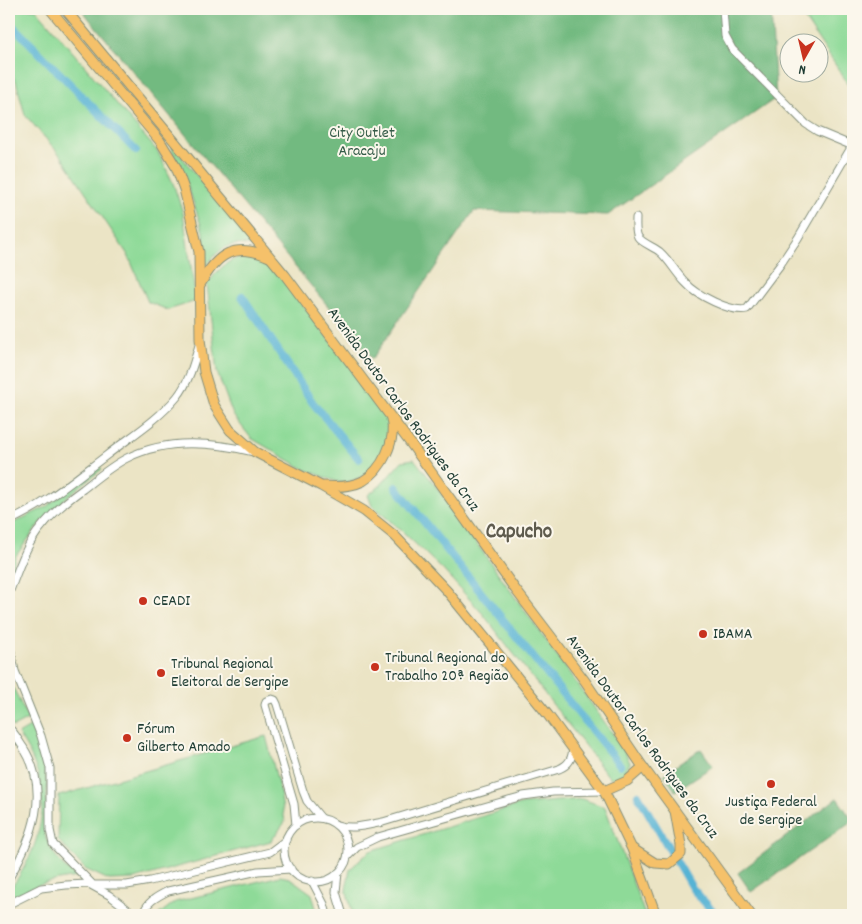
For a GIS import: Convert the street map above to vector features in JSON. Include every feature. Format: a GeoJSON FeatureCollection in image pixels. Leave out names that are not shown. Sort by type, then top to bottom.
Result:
{"type":"FeatureCollection","features":[{"type":"Feature","properties":{"kind":"main road"},"geometry":{"type":"LineString","coordinates":[[50,9],[160,141],[176,167],[184,189],[199,252],[200,339],[204,372],[214,404],[230,430],[255,452],[321,486],[364,511],[395,536],[448,591],[573,747],[604,791],[632,849],[655,914]]}},
{"type":"Feature","properties":{"kind":"main road","name":"Avenida Doutor Carlos Rodrigues da Cruz"},"geometry":{"type":"LineString","coordinates":[[65,9],[272,258],[390,416],[515,589],[585,681],[643,767],[751,915]]}},
{"type":"Feature","properties":{"kind":"main road"},"geometry":{"type":"LineString","coordinates":[[200,286],[212,264],[220,256],[229,252],[243,250],[258,252],[272,258]]}},
{"type":"Feature","properties":{"kind":"main road"},"geometry":{"type":"LineString","coordinates":[[321,486],[336,487],[354,484],[372,475],[382,462],[391,441],[393,427],[390,416]]}},
{"type":"Feature","properties":{"kind":"main road"},"geometry":{"type":"LineString","coordinates":[[604,791],[627,781],[643,767]]}},
{"type":"Feature","properties":{"kind":"main road"},"geometry":{"type":"LineString","coordinates":[[632,849],[655,863],[669,864],[681,854],[674,807]]}},
{"type":"Feature","properties":{"kind":"street"},"geometry":{"type":"LineString","coordinates":[[636,218],[639,238],[666,258],[684,282],[695,291],[717,303],[735,310],[747,309],[798,238],[853,146],[817,131],[806,124],[732,50],[725,36],[723,9]]}},
{"type":"Feature","properties":{"kind":"street"},"geometry":{"type":"LineString","coordinates":[[9,521],[34,509],[133,435],[168,406],[178,396],[189,377],[200,339]]}},
{"type":"Feature","properties":{"kind":"street"},"geometry":{"type":"LineString","coordinates":[[9,593],[27,548],[44,524],[61,506],[110,468],[127,458],[164,446],[202,443],[255,452]]}},
{"type":"Feature","properties":{"kind":"street"},"geometry":{"type":"LineString","coordinates":[[101,459],[110,468]]}},
{"type":"Feature","properties":{"kind":"street"},"geometry":{"type":"LineString","coordinates":[[9,643],[15,672],[41,736],[50,768],[50,830],[54,844],[93,885],[135,915]]}},
{"type":"Feature","properties":{"kind":"street"},"geometry":{"type":"LineString","coordinates":[[296,825],[294,804],[265,705],[269,699],[275,700],[278,704],[303,791],[307,801],[321,818]]}},
{"type":"Feature","properties":{"kind":"street"},"geometry":{"type":"LineString","coordinates":[[9,728],[13,731],[28,755],[34,775],[37,799],[31,834],[23,855],[9,878]]}},
{"type":"Feature","properties":{"kind":"street"},"geometry":{"type":"LineString","coordinates":[[337,825],[344,834],[348,844],[348,856],[338,873],[321,881],[312,881],[297,875],[286,860],[284,850],[286,840],[296,825],[312,818],[321,818],[345,828],[383,822],[560,769],[570,762],[573,747]]}},
{"type":"Feature","properties":{"kind":"street"},"geometry":{"type":"LineString","coordinates":[[348,856],[364,842],[378,837],[523,796],[553,792],[604,791]]}},
{"type":"Feature","properties":{"kind":"street"},"geometry":{"type":"LineString","coordinates":[[9,904],[41,888],[80,884],[127,885],[150,881],[270,852],[286,840]]}},
{"type":"Feature","properties":{"kind":"street"},"geometry":{"type":"LineString","coordinates":[[144,915],[144,911],[149,903],[168,891],[258,871],[291,869]]}},
{"type":"Feature","properties":{"kind":"street"},"geometry":{"type":"LineString","coordinates":[[338,873],[336,892],[343,915]]}},
{"type":"Feature","properties":{"kind":"street"},"geometry":{"type":"LineString","coordinates":[[312,881],[324,904],[327,915]]}},
{"type":"Feature","properties":{"kind":"green space"},"geometry":{"type":"Polygon","coordinates":[[[9,9],[36,9],[158,152],[173,183],[183,213],[196,301],[168,310],[148,302],[128,255],[62,157],[25,115],[16,81],[9,73],[9,9]]]}},
{"type":"Feature","properties":{"kind":"green space","name":"City Outlet Aracaju"},"geometry":{"type":"Polygon","coordinates":[[[81,9],[771,9],[776,98],[608,215],[474,211],[372,359],[81,9]]]}},
{"type":"Feature","properties":{"kind":"green space"},"geometry":{"type":"Polygon","coordinates":[[[798,9],[853,9],[853,91],[830,57],[830,32],[813,32],[798,9]]]}},
{"type":"Feature","properties":{"kind":"green space"},"geometry":{"type":"Polygon","coordinates":[[[172,145],[254,246],[232,245],[226,247],[206,266],[204,235],[186,181],[173,153],[172,145]]]}},
{"type":"Feature","properties":{"kind":"green space"},"geometry":{"type":"Polygon","coordinates":[[[244,257],[268,260],[390,418],[389,448],[377,471],[343,484],[304,469],[251,438],[233,415],[217,372],[207,284],[227,263],[244,257]]]}},
{"type":"Feature","properties":{"kind":"green space"},"geometry":{"type":"Polygon","coordinates":[[[414,459],[432,481],[623,748],[630,763],[621,779],[609,777],[483,614],[443,570],[401,530],[372,506],[368,495],[380,486],[402,461],[414,459]]]}},
{"type":"Feature","properties":{"kind":"green space"},"geometry":{"type":"Polygon","coordinates":[[[99,466],[102,469],[68,496],[40,523],[15,557],[9,584],[9,525],[46,507],[99,466]]]}},
{"type":"Feature","properties":{"kind":"green space"},"geometry":{"type":"Polygon","coordinates":[[[9,679],[28,719],[13,727],[9,722],[9,679]]]}},
{"type":"Feature","properties":{"kind":"green space"},"geometry":{"type":"Polygon","coordinates":[[[32,726],[43,758],[47,786],[45,836],[52,851],[64,867],[77,877],[41,884],[9,899],[9,891],[22,872],[31,853],[42,814],[42,794],[38,774],[30,754],[18,734],[32,726]]]}},
{"type":"Feature","properties":{"kind":"green space"},"geometry":{"type":"Polygon","coordinates":[[[266,736],[280,791],[285,822],[271,841],[134,879],[109,880],[85,869],[58,840],[59,796],[266,736]]]}},
{"type":"Feature","properties":{"kind":"green space"},"geometry":{"type":"Polygon","coordinates":[[[701,749],[713,766],[675,791],[664,774],[701,749]]]}},
{"type":"Feature","properties":{"kind":"green space"},"geometry":{"type":"Polygon","coordinates":[[[837,798],[853,821],[751,892],[738,873],[837,798]]]}},
{"type":"Feature","properties":{"kind":"green space"},"geometry":{"type":"Polygon","coordinates":[[[582,799],[605,807],[645,915],[353,915],[346,889],[350,869],[370,851],[522,804],[582,799]]]}},
{"type":"Feature","properties":{"kind":"green space"},"geometry":{"type":"Polygon","coordinates":[[[280,876],[290,878],[312,894],[318,915],[158,915],[175,902],[280,876]]]}},
{"type":"Feature","properties":{"kind":"waterway"},"geometry":{"type":"LineString","coordinates":[[9,22],[136,151]]}},
{"type":"Feature","properties":{"kind":"waterway"},"geometry":{"type":"LineString","coordinates":[[242,296],[313,403],[359,459]]}},
{"type":"Feature","properties":{"kind":"waterway"},"geometry":{"type":"LineString","coordinates":[[396,487],[620,765]]}},
{"type":"Feature","properties":{"kind":"waterway"},"geometry":{"type":"LineString","coordinates":[[638,795],[692,888],[716,915]]}},
{"type":"Feature","properties":{"kind":"place","name":"CEADI"},"geometry":{"type":"Point","coordinates":[143,601]}},
{"type":"Feature","properties":{"kind":"place","name":"IBAMA"},"geometry":{"type":"Point","coordinates":[703,634]}},
{"type":"Feature","properties":{"kind":"place","name":"Tribunal Regional do Trabalho 20ª Região"},"geometry":{"type":"Point","coordinates":[375,667]}},
{"type":"Feature","properties":{"kind":"place","name":"Tribunal Regional Eleitoral de Sergipe"},"geometry":{"type":"Point","coordinates":[161,673]}},
{"type":"Feature","properties":{"kind":"place","name":"Fórum Gilberto Amado"},"geometry":{"type":"Point","coordinates":[127,738]}},
{"type":"Feature","properties":{"kind":"place","name":"Justiça Federal de Sergipe"},"geometry":{"type":"Point","coordinates":[771,784]}},
{"type":"Feature","properties":{"kind":"district","name":"Capucho"},"geometry":{"type":"Point","coordinates":[519,533]}}]}
